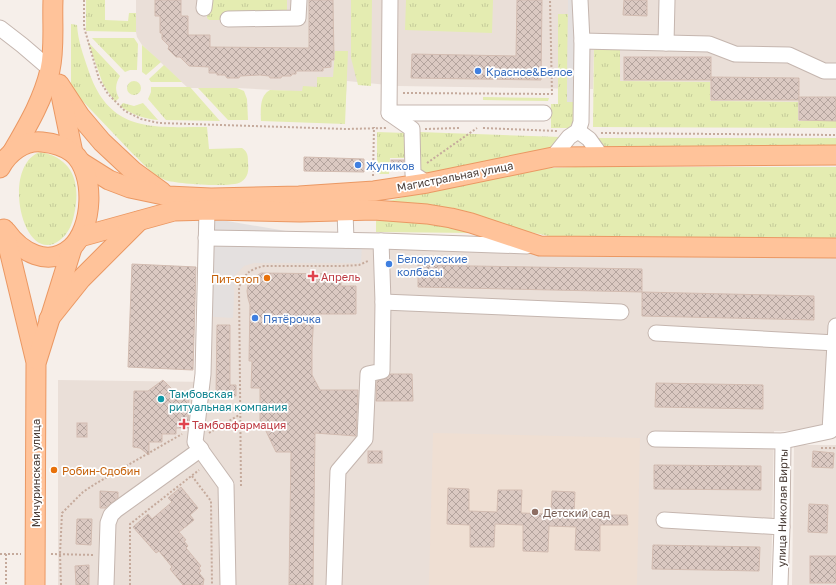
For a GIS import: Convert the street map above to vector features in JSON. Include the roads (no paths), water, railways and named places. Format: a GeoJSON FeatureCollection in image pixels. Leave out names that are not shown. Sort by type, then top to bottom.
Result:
{"type":"FeatureCollection","features":[{"type":"Feature","properties":{"kind":"main road"},"geometry":{"type":"LineString","coordinates":[[53,0],[54,69],[77,158]]}},
{"type":"Feature","properties":{"kind":"main road"},"geometry":{"type":"LineString","coordinates":[[0,168],[13,151],[30,122],[54,69]]}},
{"type":"Feature","properties":{"kind":"main road"},"geometry":{"type":"LineString","coordinates":[[54,69],[80,116],[102,142],[133,171],[168,196]]}},
{"type":"Feature","properties":{"kind":"main road","name":"Магистральная улица"},"geometry":{"type":"LineString","coordinates":[[13,151],[37,141],[52,143],[63,147],[109,180],[130,188],[210,206]]}},
{"type":"Feature","properties":{"kind":"main road","name":"Магистральная улица"},"geometry":{"type":"LineString","coordinates":[[1,224],[13,241],[24,250],[35,255],[52,257],[62,254],[76,242],[140,220],[174,211],[306,195],[374,190],[427,183],[553,157],[836,155]]}},
{"type":"Feature","properties":{"kind":"main road","name":"Мичуринская улица"},"geometry":{"type":"LineString","coordinates":[[36,362],[49,319],[76,242],[85,224],[89,207],[87,178],[77,158]]}},
{"type":"Feature","properties":{"kind":"main road"},"geometry":{"type":"LineString","coordinates":[[210,206],[300,212],[374,210],[427,214],[471,222],[540,246],[836,248]]}},
{"type":"Feature","properties":{"kind":"main road"},"geometry":{"type":"LineString","coordinates":[[49,319],[80,279],[140,220]]}},
{"type":"Feature","properties":{"kind":"main road","name":"Мичуринская улица"},"geometry":{"type":"LineString","coordinates":[[1,224],[36,362],[35,585]]}},
{"type":"Feature","properties":{"kind":"street"},"geometry":{"type":"LineString","coordinates":[[228,19],[298,18],[299,0]]}},
{"type":"Feature","properties":{"kind":"street"},"geometry":{"type":"LineString","coordinates":[[389,113],[390,0]]}},
{"type":"Feature","properties":{"kind":"street"},"geometry":{"type":"LineString","coordinates":[[553,157],[569,137],[578,131],[581,113],[582,41],[580,0]]}},
{"type":"Feature","properties":{"kind":"street"},"geometry":{"type":"LineString","coordinates":[[666,43],[667,0]]}},
{"type":"Feature","properties":{"kind":"street"},"geometry":{"type":"LineString","coordinates":[[0,28],[54,69]]}},
{"type":"Feature","properties":{"kind":"street"},"geometry":{"type":"LineString","coordinates":[[582,41],[709,44],[735,54],[789,55],[824,71],[836,71]]}},
{"type":"Feature","properties":{"kind":"street"},"geometry":{"type":"LineString","coordinates":[[389,113],[544,113]]}},
{"type":"Feature","properties":{"kind":"street"},"geometry":{"type":"LineString","coordinates":[[389,113],[412,129],[413,174],[427,183]]}},
{"type":"Feature","properties":{"kind":"street"},"geometry":{"type":"LineString","coordinates":[[578,131],[589,140],[601,156]]}},
{"type":"Feature","properties":{"kind":"street"},"geometry":{"type":"LineString","coordinates":[[210,206],[206,238],[203,374],[198,445],[226,484],[228,585]]}},
{"type":"Feature","properties":{"kind":"street"},"geometry":{"type":"LineString","coordinates":[[345,211],[346,240]]}},
{"type":"Feature","properties":{"kind":"street"},"geometry":{"type":"LineString","coordinates":[[206,238],[346,240],[540,246]]}},
{"type":"Feature","properties":{"kind":"street"},"geometry":{"type":"LineString","coordinates":[[334,585],[338,471],[365,439],[368,374],[382,371],[383,302],[381,241]]}},
{"type":"Feature","properties":{"kind":"street"},"geometry":{"type":"LineString","coordinates":[[383,302],[621,312]]}},
{"type":"Feature","properties":{"kind":"street","name":"улица Николая Вирты"},"geometry":{"type":"LineString","coordinates":[[780,585],[783,442],[833,432],[836,326]]}},
{"type":"Feature","properties":{"kind":"street"},"geometry":{"type":"LineString","coordinates":[[656,333],[835,343]]}},
{"type":"Feature","properties":{"kind":"street"},"geometry":{"type":"LineString","coordinates":[[655,439],[783,442]]}},
{"type":"Feature","properties":{"kind":"street"},"geometry":{"type":"LineString","coordinates":[[106,585],[108,523],[113,512],[198,445]]}},
{"type":"Feature","properties":{"kind":"street"},"geometry":{"type":"LineString","coordinates":[[664,520],[782,527]]}},
{"type":"Feature","properties":{"kind":"place","name":"Красное&Белое"},"geometry":{"type":"Point","coordinates":[478,71]}},
{"type":"Feature","properties":{"kind":"place","name":"Жупиков"},"geometry":{"type":"Point","coordinates":[358,165]}},
{"type":"Feature","properties":{"kind":"place","name":"Белорусские колбасы"},"geometry":{"type":"Point","coordinates":[389,264]}},
{"type":"Feature","properties":{"kind":"place","name":"Апрель"},"geometry":{"type":"Point","coordinates":[313,276]}},
{"type":"Feature","properties":{"kind":"place","name":"Пит-стоп"},"geometry":{"type":"Point","coordinates":[267,278]}},
{"type":"Feature","properties":{"kind":"place","name":"Пятёрочка"},"geometry":{"type":"Point","coordinates":[255,318]}},
{"type":"Feature","properties":{"kind":"place","name":"Тамбовская ритуальная компания"},"geometry":{"type":"Point","coordinates":[161,399]}},
{"type":"Feature","properties":{"kind":"place","name":"Тамбовфармация"},"geometry":{"type":"Point","coordinates":[184,424]}},
{"type":"Feature","properties":{"kind":"place","name":"Робин-Сдобин"},"geometry":{"type":"Point","coordinates":[54,470]}},
{"type":"Feature","properties":{"kind":"place","name":"Детский сад"},"geometry":{"type":"Point","coordinates":[535,512]}}]}
